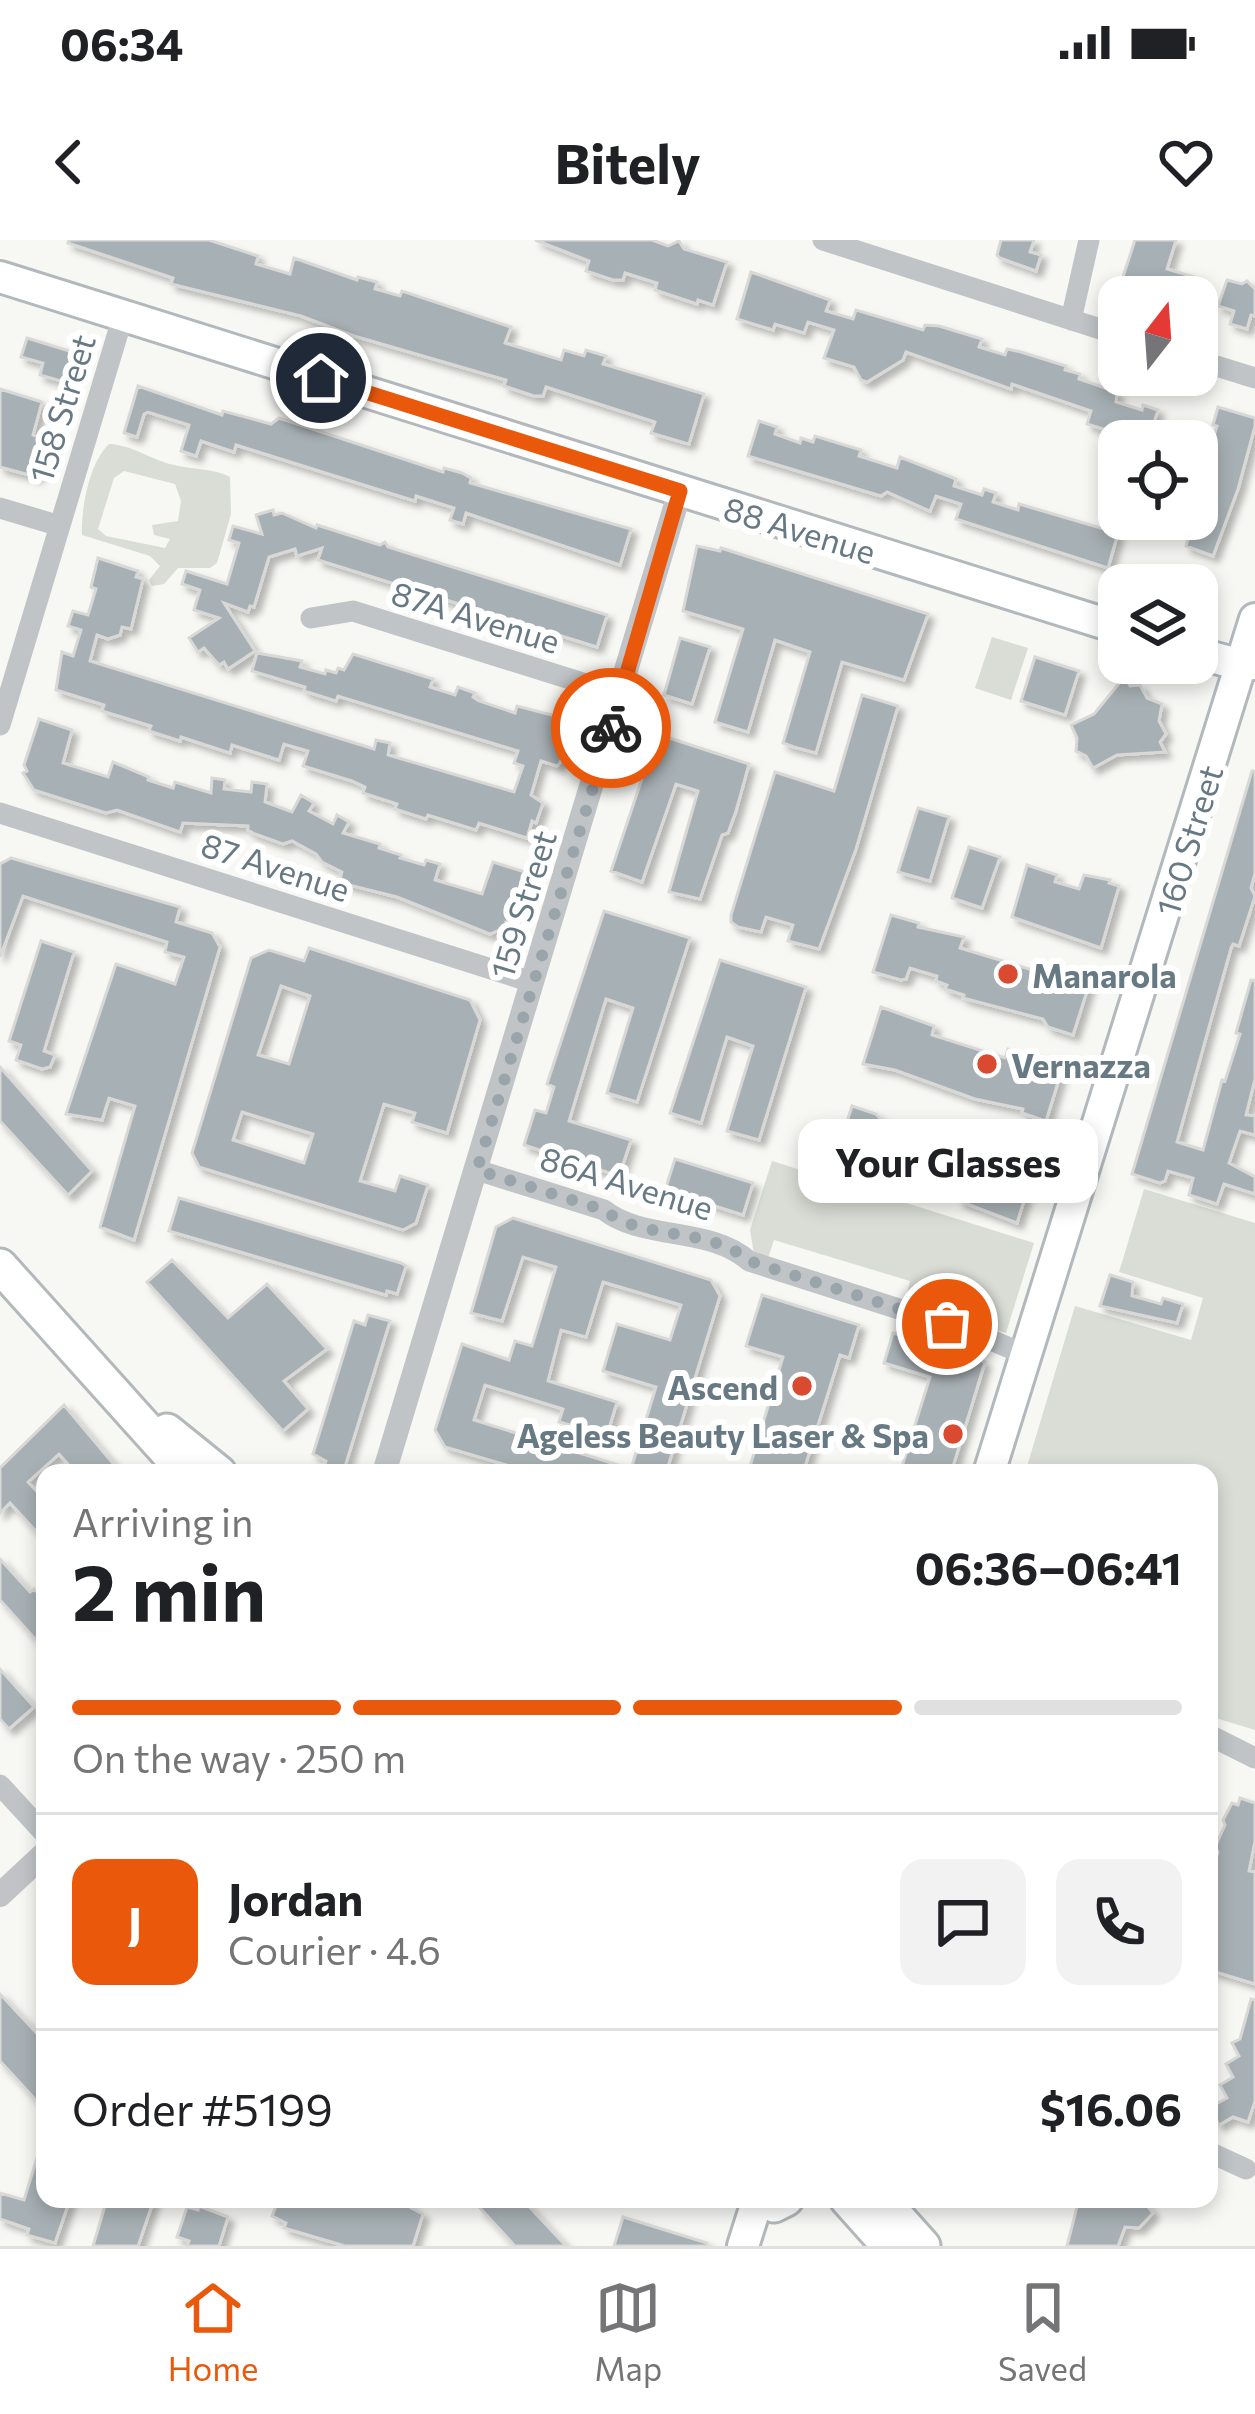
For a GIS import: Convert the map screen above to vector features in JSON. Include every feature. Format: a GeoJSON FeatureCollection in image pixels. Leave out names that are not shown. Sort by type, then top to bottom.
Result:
{"type":"FeatureCollection","features":[{"type":"Feature","properties":{"kind":"main road","name":"88 Avenue"},"geometry":{"type":"LineString","coordinates":[[0,277],[1098,621]]}},
{"type":"Feature","properties":{"kind":"main road","name":"160 Street"},"geometry":{"type":"LineString","coordinates":[[992,1464],[1250,668],[1255,619]]}},
{"type":"Feature","properties":{"kind":"main road"},"geometry":{"type":"LineString","coordinates":[[1218,658],[1250,668]]}},
{"type":"Feature","properties":{"kind":"main road"},"geometry":{"type":"LineString","coordinates":[[0,1267],[178,1464]]}},
{"type":"Feature","properties":{"kind":"main road"},"geometry":{"type":"LineString","coordinates":[[116,1395],[211,1464]]}},
{"type":"Feature","properties":{"kind":"main road"},"geometry":{"type":"LineString","coordinates":[[743,2246],[768,2208]]}},
{"type":"Feature","properties":{"kind":"main road"},"geometry":{"type":"LineString","coordinates":[[762,2246],[771,2208]]}},
{"type":"Feature","properties":{"kind":"main road"},"geometry":{"type":"LineString","coordinates":[[855,2208],[889,2246]]}},
{"type":"Feature","properties":{"kind":"main road"},"geometry":{"type":"LineString","coordinates":[[889,2208],[923,2246]]}},
{"type":"Feature","properties":{"kind":"street"},"geometry":{"type":"LineString","coordinates":[[823,240],[1098,328]]}},
{"type":"Feature","properties":{"kind":"street"},"geometry":{"type":"LineString","coordinates":[[1071,320],[1088,240]]}},
{"type":"Feature","properties":{"kind":"street","name":"158 Street"},"geometry":{"type":"LineString","coordinates":[[0,725],[123,316]]}},
{"type":"Feature","properties":{"kind":"street"},"geometry":{"type":"LineString","coordinates":[[1218,367],[1255,378]]}},
{"type":"Feature","properties":{"kind":"street","name":"159 Street"},"geometry":{"type":"LineString","coordinates":[[387,1464],[680,491]]}},
{"type":"Feature","properties":{"kind":"street"},"geometry":{"type":"LineString","coordinates":[[0,508],[60,526]]}},
{"type":"Feature","properties":{"kind":"street","name":"87A Avenue"},"geometry":{"type":"LineString","coordinates":[[311,618],[352,611],[621,695]]}},
{"type":"Feature","properties":{"kind":"street","name":"87 Avenue"},"geometry":{"type":"LineString","coordinates":[[0,813],[532,982]]}},
{"type":"Feature","properties":{"kind":"street","name":"86A Avenue"},"geometry":{"type":"LineString","coordinates":[[477,1170],[604,1210],[653,1231],[667,1229],[739,1252],[749,1261],[977,1334],[1026,1355]]}},
{"type":"Feature","properties":{"kind":"street"},"geometry":{"type":"LineString","coordinates":[[1218,1741],[1255,1758]]}},
{"type":"Feature","properties":{"kind":"street"},"geometry":{"type":"LineString","coordinates":[[0,1785],[36,1824]]}},
{"type":"Feature","properties":{"kind":"street"},"geometry":{"type":"LineString","coordinates":[[0,1895],[36,1861]]}},
{"type":"Feature","properties":{"kind":"street"},"geometry":{"type":"LineString","coordinates":[[1218,2156],[1246,2169]]}},
{"type":"Feature","properties":{"kind":"shaded area"},"geometry":{"type":"Polygon","coordinates":[[[109,444],[118,445],[166,463],[230,477],[231,514],[217,563],[210,568],[178,568],[164,584],[152,586],[149,580],[160,566],[150,556],[82,535],[88,487],[109,444]],[[124,471],[114,478],[98,529],[106,536],[165,548],[170,539],[154,535],[152,525],[178,521],[181,501],[175,484],[124,471]]]}},
{"type":"Feature","properties":{"kind":"shaded area"},"geometry":{"type":"Polygon","coordinates":[[[992,637],[1028,648],[1011,700],[975,688],[992,637]]]}},
{"type":"Feature","properties":{"kind":"shaded area"},"geometry":{"type":"Polygon","coordinates":[[[772,1161],[1034,1243],[1006,1333],[905,1301],[910,1281],[774,1240],[768,1258],[754,1254],[750,1230],[772,1161]]]}},
{"type":"Feature","properties":{"kind":"shaded area"},"geometry":{"type":"Polygon","coordinates":[[[1144,1189],[1255,1223],[1255,1730],[1218,1719],[1218,1464],[1028,1464],[1075,1306],[1191,1340],[1203,1298],[1119,1272],[1144,1189]]]}},
{"type":"Feature","properties":{"kind":"building"},"geometry":{"type":"Polygon","coordinates":[[[69,240],[209,240],[258,256],[256,264],[290,274],[294,258],[357,280],[377,282],[375,289],[400,296],[402,291],[511,327],[505,343],[561,360],[564,350],[584,356],[586,350],[606,356],[603,364],[704,394],[689,444],[651,433],[655,422],[546,387],[543,396],[534,396],[504,386],[506,380],[301,316],[171,284],[173,278],[69,240]]]}},
{"type":"Feature","properties":{"kind":"building"},"geometry":{"type":"Polygon","coordinates":[[[535,240],[652,240],[668,246],[679,241],[684,249],[727,262],[713,305],[698,300],[697,304],[655,290],[657,283],[625,273],[623,280],[613,280],[586,271],[589,261],[535,240]]]}},
{"type":"Feature","properties":{"kind":"building"},"geometry":{"type":"Polygon","coordinates":[[[1001,240],[1034,240],[1030,252],[1041,255],[1036,271],[1000,258],[1001,240]]]}},
{"type":"Feature","properties":{"kind":"building"},"geometry":{"type":"Polygon","coordinates":[[[1135,240],[1176,240],[1167,269],[1191,276],[1123,276],[1135,240]]]}},
{"type":"Feature","properties":{"kind":"building"},"geometry":{"type":"Polygon","coordinates":[[[751,272],[830,300],[826,311],[853,319],[856,310],[923,330],[925,325],[939,326],[982,339],[979,347],[1005,355],[1007,349],[1021,352],[1066,366],[1065,370],[1080,374],[1079,379],[1098,386],[1098,396],[1117,396],[1116,402],[1158,410],[1155,420],[1098,420],[1098,427],[1087,424],[1091,411],[906,352],[903,360],[867,382],[854,367],[824,358],[834,330],[808,322],[804,333],[775,324],[773,330],[737,319],[751,272]]]}},
{"type":"Feature","properties":{"kind":"building"},"geometry":{"type":"Polygon","coordinates":[[[1227,280],[1247,281],[1255,289],[1255,316],[1251,315],[1247,329],[1230,324],[1234,311],[1218,306],[1227,280]]]}},
{"type":"Feature","properties":{"kind":"building"},"geometry":{"type":"Polygon","coordinates":[[[27,338],[76,353],[68,383],[40,375],[43,363],[21,357],[27,338]]]}},
{"type":"Feature","properties":{"kind":"building"},"geometry":{"type":"Polygon","coordinates":[[[138,386],[222,415],[223,411],[271,424],[279,418],[443,472],[444,468],[462,473],[471,478],[470,483],[631,529],[620,565],[466,513],[463,524],[450,520],[454,508],[416,496],[415,501],[236,445],[234,452],[201,441],[196,456],[181,451],[189,425],[148,412],[137,437],[124,433],[138,386]]]}},
{"type":"Feature","properties":{"kind":"building"},"geometry":{"type":"Polygon","coordinates":[[[0,389],[42,402],[33,435],[49,440],[37,477],[0,467],[0,389]]]}},
{"type":"Feature","properties":{"kind":"building"},"geometry":{"type":"Polygon","coordinates":[[[1218,407],[1255,418],[1255,426],[1213,556],[1186,546],[1188,540],[1218,540],[1218,420],[1214,420],[1218,407]]]}},
{"type":"Feature","properties":{"kind":"building"},"geometry":{"type":"Polygon","coordinates":[[[759,421],[777,427],[775,434],[800,443],[801,438],[813,442],[815,436],[861,450],[859,456],[897,468],[900,457],[956,479],[954,486],[982,495],[984,489],[996,493],[993,502],[1018,510],[1019,504],[1098,527],[1098,540],[1116,540],[1109,564],[1098,565],[956,519],[961,504],[936,496],[930,511],[887,492],[881,496],[748,456],[759,421]]]}},
{"type":"Feature","properties":{"kind":"building"},"geometry":{"type":"Polygon","coordinates":[[[273,510],[274,515],[282,513],[316,528],[380,545],[385,542],[388,547],[607,615],[597,647],[318,560],[322,548],[297,556],[295,549],[269,557],[254,607],[248,612],[224,603],[255,651],[228,669],[204,648],[198,652],[189,638],[219,618],[194,610],[200,590],[182,584],[186,571],[227,584],[239,543],[229,540],[233,526],[262,534],[256,515],[273,510]]]}},
{"type":"Feature","properties":{"kind":"building"},"geometry":{"type":"Polygon","coordinates":[[[697,546],[721,548],[928,614],[904,680],[842,662],[816,753],[794,747],[783,743],[810,652],[775,640],[748,732],[715,722],[743,629],[683,611],[697,546]]]}},
{"type":"Feature","properties":{"kind":"building"},"geometry":{"type":"Polygon","coordinates":[[[98,558],[138,571],[136,577],[143,579],[131,629],[122,627],[120,635],[108,639],[97,635],[90,661],[374,749],[376,740],[390,743],[388,755],[514,792],[523,766],[514,763],[518,751],[338,696],[336,701],[304,691],[305,687],[252,671],[257,653],[302,661],[300,667],[325,674],[326,670],[344,670],[353,654],[433,679],[430,687],[455,695],[458,687],[475,693],[479,701],[515,713],[517,706],[556,716],[554,722],[572,727],[560,763],[541,761],[531,795],[543,803],[527,838],[479,823],[476,830],[395,809],[397,804],[363,793],[365,787],[303,766],[308,751],[284,744],[279,760],[232,745],[230,753],[181,737],[180,741],[102,711],[104,705],[56,690],[62,652],[73,656],[81,630],[68,626],[73,611],[88,615],[98,558]]]}},
{"type":"Feature","properties":{"kind":"building"},"geometry":{"type":"Polygon","coordinates":[[[680,638],[710,647],[692,704],[664,695],[680,638]]]}},
{"type":"Feature","properties":{"kind":"building"},"geometry":{"type":"Polygon","coordinates":[[[1035,657],[1079,671],[1065,715],[1021,701],[1035,657]]]}},
{"type":"Feature","properties":{"kind":"building"},"geometry":{"type":"Polygon","coordinates":[[[1118,684],[1140,685],[1147,698],[1162,704],[1159,721],[1166,734],[1160,742],[1165,752],[1117,755],[1093,768],[1076,751],[1071,725],[1094,714],[1118,684]]]}},
{"type":"Feature","properties":{"kind":"building"},"geometry":{"type":"Polygon","coordinates":[[[862,695],[898,706],[856,849],[819,949],[788,941],[793,925],[766,917],[761,932],[738,927],[731,915],[775,772],[834,791],[862,695]]]}},
{"type":"Feature","properties":{"kind":"building"},"geometry":{"type":"Polygon","coordinates":[[[39,719],[72,730],[63,763],[108,777],[113,762],[173,788],[175,782],[211,793],[212,778],[225,780],[224,789],[251,792],[252,782],[267,784],[265,802],[292,812],[301,795],[314,803],[309,811],[333,824],[337,815],[349,822],[343,833],[380,844],[379,848],[400,858],[440,864],[435,880],[482,894],[493,862],[525,872],[512,919],[490,934],[397,897],[345,884],[340,879],[342,872],[316,854],[292,841],[283,844],[255,834],[248,826],[183,823],[180,832],[117,810],[106,813],[34,790],[23,773],[39,719]]]}},
{"type":"Feature","properties":{"kind":"building"},"geometry":{"type":"Polygon","coordinates":[[[657,734],[749,764],[736,811],[728,833],[722,835],[700,899],[669,892],[698,791],[676,784],[642,882],[611,871],[657,734]]]}},
{"type":"Feature","properties":{"kind":"building"},"geometry":{"type":"Polygon","coordinates":[[[1252,771],[1255,873],[1251,888],[1255,896],[1239,946],[1231,948],[1177,1142],[1203,1150],[1240,1034],[1236,1033],[1251,980],[1255,981],[1255,1079],[1246,1115],[1255,1116],[1255,1135],[1240,1131],[1229,1163],[1255,1177],[1255,1194],[1224,1184],[1217,1204],[1189,1195],[1193,1178],[1168,1171],[1160,1183],[1132,1174],[1252,771]]]}},
{"type":"Feature","properties":{"kind":"building"},"geometry":{"type":"Polygon","coordinates":[[[918,808],[949,817],[930,881],[898,872],[918,808]]]}},
{"type":"Feature","properties":{"kind":"building"},"geometry":{"type":"Polygon","coordinates":[[[969,847],[1000,857],[982,908],[952,898],[969,847]]]}},
{"type":"Feature","properties":{"kind":"building"},"geometry":{"type":"Polygon","coordinates":[[[11,858],[180,907],[176,922],[212,933],[220,947],[134,1240],[100,1227],[135,1106],[109,1098],[102,1120],[66,1114],[116,964],[175,984],[184,957],[165,952],[167,942],[23,896],[0,957],[0,864],[11,858]]]}},
{"type":"Feature","properties":{"kind":"building"},"geometry":{"type":"Polygon","coordinates":[[[1027,865],[1057,875],[1055,882],[1079,889],[1084,875],[1119,886],[1101,948],[1012,917],[1027,865]]]}},
{"type":"Feature","properties":{"kind":"building"},"geometry":{"type":"Polygon","coordinates":[[[604,911],[690,938],[637,1102],[607,1093],[633,1008],[606,999],[569,1121],[631,1140],[619,1176],[524,1145],[535,1110],[546,1113],[554,1087],[547,1084],[604,911]]]}},
{"type":"Feature","properties":{"kind":"building","name":"Manarola"},"geometry":{"type":"Polygon","coordinates":[[[891,915],[919,923],[918,927],[964,937],[960,948],[1032,970],[1035,961],[1092,975],[1073,1035],[1048,1027],[1043,1019],[963,998],[945,989],[947,985],[936,981],[937,976],[910,968],[901,980],[873,972],[891,915]]]}},
{"type":"Feature","properties":{"kind":"building"},"geometry":{"type":"Polygon","coordinates":[[[41,941],[74,952],[44,1051],[55,1055],[50,1067],[42,1069],[16,1060],[21,1045],[9,1041],[41,941]]]}},
{"type":"Feature","properties":{"kind":"building"},"geometry":{"type":"Polygon","coordinates":[[[309,948],[470,1000],[480,1020],[447,1133],[412,1122],[415,1113],[384,1104],[360,1181],[395,1191],[400,1176],[428,1185],[416,1223],[403,1230],[199,1167],[192,1153],[251,958],[269,950],[304,961],[309,948]],[[281,986],[258,1055],[289,1064],[310,996],[281,986]],[[242,1112],[233,1140],[304,1163],[313,1134],[242,1112]]]}},
{"type":"Feature","properties":{"kind":"building"},"geometry":{"type":"Polygon","coordinates":[[[720,960],[806,987],[759,1140],[727,1131],[753,1046],[727,1037],[701,1123],[670,1113],[720,960]]]}},
{"type":"Feature","properties":{"kind":"building","name":"Vernazza"},"geometry":{"type":"Polygon","coordinates":[[[881,1007],[934,1026],[932,1035],[1005,1058],[1008,1049],[1064,1063],[1046,1121],[1022,1113],[1023,1109],[863,1064],[881,1007]]]}},
{"type":"Feature","properties":{"kind":"building"},"geometry":{"type":"Polygon","coordinates":[[[0,1067],[92,1171],[68,1195],[0,1121],[0,1067]]]}},
{"type":"Feature","properties":{"kind":"building"},"geometry":{"type":"Polygon","coordinates":[[[852,1106],[881,1120],[1000,1157],[1002,1151],[1036,1162],[1017,1223],[959,1201],[963,1191],[892,1169],[889,1178],[834,1164],[852,1106]]]}},
{"type":"Feature","properties":{"kind":"building"},"geometry":{"type":"Polygon","coordinates":[[[675,1159],[753,1183],[743,1215],[665,1190],[675,1159]]]}},
{"type":"Feature","properties":{"kind":"building"},"geometry":{"type":"Polygon","coordinates":[[[179,1198],[401,1263],[406,1266],[397,1294],[387,1291],[386,1295],[169,1231],[179,1198]]]}},
{"type":"Feature","properties":{"kind":"building"},"geometry":{"type":"Polygon","coordinates":[[[513,1218],[711,1280],[720,1296],[669,1464],[633,1464],[656,1387],[603,1371],[617,1324],[670,1340],[681,1305],[603,1282],[586,1337],[561,1330],[548,1381],[617,1402],[607,1435],[559,1422],[563,1409],[485,1385],[474,1420],[615,1464],[503,1464],[445,1447],[435,1430],[462,1344],[509,1360],[515,1341],[532,1346],[556,1267],[523,1257],[502,1321],[471,1313],[496,1227],[513,1218]]]}},
{"type":"Feature","properties":{"kind":"building"},"geometry":{"type":"Polygon","coordinates":[[[172,1260],[228,1318],[267,1284],[327,1349],[284,1381],[308,1409],[283,1431],[147,1282],[172,1260]]]}},
{"type":"Feature","properties":{"kind":"building"},"geometry":{"type":"Polygon","coordinates":[[[1110,1275],[1133,1282],[1132,1296],[1183,1304],[1177,1323],[1100,1306],[1110,1275]]]}},
{"type":"Feature","properties":{"kind":"building","name":"Ascend"},"geometry":{"type":"Polygon","coordinates":[[[762,1295],[859,1325],[849,1358],[840,1355],[806,1464],[751,1464],[783,1357],[746,1346],[762,1295]]]}},
{"type":"Feature","properties":{"kind":"building"},"geometry":{"type":"Polygon","coordinates":[[[368,1315],[390,1321],[346,1464],[325,1464],[313,1454],[354,1321],[365,1325],[368,1315]]]}},
{"type":"Feature","properties":{"kind":"building"},"geometry":{"type":"Polygon","coordinates":[[[893,1333],[985,1362],[954,1464],[903,1464],[930,1377],[884,1363],[893,1333]]]}},
{"type":"Feature","properties":{"kind":"building"},"geometry":{"type":"Polygon","coordinates":[[[64,1405],[113,1464],[68,1464],[59,1454],[48,1464],[36,1464],[36,1475],[28,1482],[36,1490],[36,1531],[10,1503],[0,1513],[0,1468],[64,1405]]]}},
{"type":"Feature","properties":{"kind":"building"},"geometry":{"type":"Polygon","coordinates":[[[0,1559],[30,1592],[36,1591],[36,1640],[0,1600],[0,1559]]]}},
{"type":"Feature","properties":{"kind":"building"},"geometry":{"type":"Polygon","coordinates":[[[0,1669],[34,1707],[9,1729],[0,1719],[0,1669]]]}},
{"type":"Feature","properties":{"kind":"building"},"geometry":{"type":"Polygon","coordinates":[[[1240,1798],[1255,1803],[1249,1871],[1255,1872],[1255,1984],[1218,1973],[1218,1840],[1232,1803],[1238,1805],[1240,1798]]]}},
{"type":"Feature","properties":{"kind":"building"},"geometry":{"type":"Polygon","coordinates":[[[0,1994],[36,2032],[36,2100],[0,2061],[0,1994]]]}},
{"type":"Feature","properties":{"kind":"building"},"geometry":{"type":"Polygon","coordinates":[[[1251,1999],[1255,2000],[1255,2101],[1248,2122],[1233,2117],[1219,2125],[1218,2103],[1227,2098],[1220,2085],[1233,2077],[1226,2064],[1239,2056],[1232,2043],[1240,2039],[1251,1999]]]}},
{"type":"Feature","properties":{"kind":"building"},"geometry":{"type":"Polygon","coordinates":[[[36,2161],[36,2208],[67,2208],[55,2243],[27,2235],[29,2229],[0,2219],[0,2193],[24,2200],[36,2161]]]}},
{"type":"Feature","properties":{"kind":"building"},"geometry":{"type":"Polygon","coordinates":[[[104,2208],[151,2208],[138,2246],[93,2246],[104,2208]]]}},
{"type":"Feature","properties":{"kind":"building"},"geometry":{"type":"Polygon","coordinates":[[[187,2208],[228,2217],[219,2246],[187,2246],[189,2241],[177,2237],[187,2208]]]}},
{"type":"Feature","properties":{"kind":"building"},"geometry":{"type":"Polygon","coordinates":[[[275,2208],[411,2208],[423,2214],[413,2246],[345,2246],[284,2228],[286,2223],[272,2216],[275,2208]]]}},
{"type":"Feature","properties":{"kind":"building"},"geometry":{"type":"Polygon","coordinates":[[[480,2208],[530,2208],[566,2246],[515,2246],[480,2208]]]}},
{"type":"Feature","properties":{"kind":"building"},"geometry":{"type":"Polygon","coordinates":[[[1077,2208],[1149,2208],[1153,2213],[1139,2228],[1125,2227],[1118,2246],[1067,2246],[1077,2208]]]}},
{"type":"Feature","properties":{"kind":"building"},"geometry":{"type":"Polygon","coordinates":[[[623,2217],[707,2243],[614,2246],[623,2217]]]}},
{"type":"Feature","properties":{"kind":"way so far"},"geometry":{"type":"LineString","coordinates":[[611,728],[477,1170],[604,1210],[653,1231],[667,1229],[739,1252],[749,1261],[947,1324]]}},
{"type":"Feature","properties":{"kind":"place","name":"Manarola"},"geometry":{"type":"Point","coordinates":[1008,974]}},
{"type":"Feature","properties":{"kind":"place","name":"Vernazza"},"geometry":{"type":"Point","coordinates":[987,1064]}},
{"type":"Feature","properties":{"kind":"place","name":"Your Glasses"},"geometry":{"type":"Point","coordinates":[947,1324]}},
{"type":"Feature","properties":{"kind":"place","name":"Ascend"},"geometry":{"type":"Point","coordinates":[802,1386]}},
{"type":"Feature","properties":{"kind":"place","name":"Ageless Beauty Laser & Spa"},"geometry":{"type":"Point","coordinates":[953,1434]}},
{"type":"Feature","properties":{"kind":"route"},"geometry":{"type":"LineString","coordinates":[[321,378],[680,491],[611,728]]}}]}
